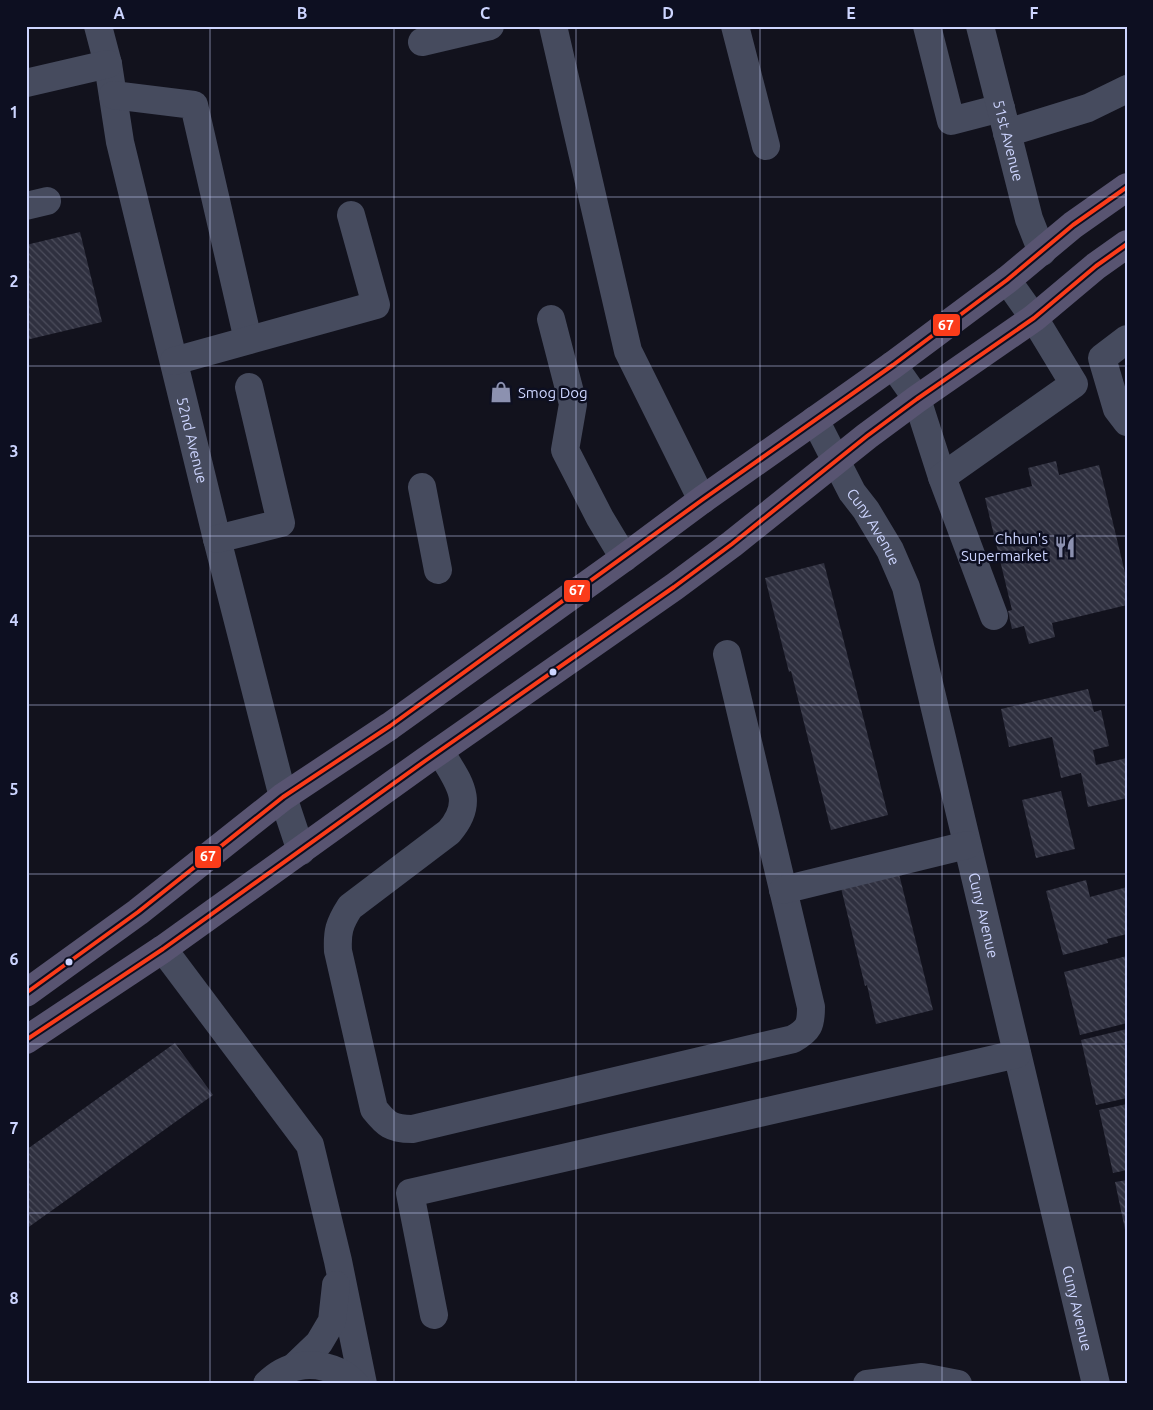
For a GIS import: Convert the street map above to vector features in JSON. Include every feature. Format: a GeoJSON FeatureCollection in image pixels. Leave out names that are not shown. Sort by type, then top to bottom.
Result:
{"type":"FeatureCollection","features":[{"type":"Feature","properties":{"kind":"main road"},"geometry":{"type":"LineString","coordinates":[[26,993],[138,912],[283,797],[390,726],[702,500],[893,365],[1007,280],[1073,225],[1127,187]]}},
{"type":"Feature","properties":{"kind":"main road"},"geometry":{"type":"LineString","coordinates":[[26,1040],[163,949],[674,587],[732,544],[835,461],[917,399],[1034,318],[1096,266],[1127,244]]}},
{"type":"Feature","properties":{"kind":"street","name":"52nd Avenue"},"geometry":{"type":"LineString","coordinates":[[98,26],[108,64],[120,142],[217,539],[283,797],[301,851]]}},
{"type":"Feature","properties":{"kind":"street"},"geometry":{"type":"LineString","coordinates":[[422,42],[490,26]]}},
{"type":"Feature","properties":{"kind":"street"},"geometry":{"type":"LineString","coordinates":[[553,26],[628,351],[702,500]]}},
{"type":"Feature","properties":{"kind":"street"},"geometry":{"type":"LineString","coordinates":[[735,26],[766,146]]}},
{"type":"Feature","properties":{"kind":"street"},"geometry":{"type":"LineString","coordinates":[[927,26],[951,121],[1004,120],[1088,108],[1127,89]]}},
{"type":"Feature","properties":{"kind":"street","name":"51st Avenue"},"geometry":{"type":"LineString","coordinates":[[980,26],[1029,219],[1042,252]]}},
{"type":"Feature","properties":{"kind":"street"},"geometry":{"type":"LineString","coordinates":[[26,83],[108,64]]}},
{"type":"Feature","properties":{"kind":"street"},"geometry":{"type":"LineString","coordinates":[[112,95],[194,105],[248,340]]}},
{"type":"Feature","properties":{"kind":"street"},"geometry":{"type":"LineString","coordinates":[[174,361],[376,305],[351,215]]}},
{"type":"Feature","properties":{"kind":"street"},"geometry":{"type":"LineString","coordinates":[[942,477],[1074,384],[1034,318],[1007,280]]}},
{"type":"Feature","properties":{"kind":"street"},"geometry":{"type":"LineString","coordinates":[[551,319],[573,404],[565,450],[600,518],[624,558]]}},
{"type":"Feature","properties":{"kind":"street"},"geometry":{"type":"LineString","coordinates":[[1127,339],[1102,358],[1117,409],[1127,422]]}},
{"type":"Feature","properties":{"kind":"street"},"geometry":{"type":"LineString","coordinates":[[893,365],[917,399],[942,477],[994,616]]}},
{"type":"Feature","properties":{"kind":"street"},"geometry":{"type":"LineString","coordinates":[[217,539],[281,523],[249,387]]}},
{"type":"Feature","properties":{"kind":"street","name":"Cuny Avenue"},"geometry":{"type":"LineString","coordinates":[[815,420],[852,492],[866,510],[890,550],[906,587],[1096,1384]]}},
{"type":"Feature","properties":{"kind":"street"},"geometry":{"type":"LineString","coordinates":[[422,487],[438,570]]}},
{"type":"Feature","properties":{"kind":"street"},"geometry":{"type":"LineString","coordinates":[[440,751],[463,792],[463,807],[459,821],[449,832],[350,907],[341,921],[337,935],[338,951],[374,1109],[384,1122],[397,1129],[412,1129],[793,1039],[805,1032],[811,1020],[811,1007],[727,654]]}},
{"type":"Feature","properties":{"kind":"street"},"geometry":{"type":"LineString","coordinates":[[783,890],[967,845]]}},
{"type":"Feature","properties":{"kind":"street"},"geometry":{"type":"LineString","coordinates":[[163,949],[310,1144],[338,1261],[363,1384]]}},
{"type":"Feature","properties":{"kind":"street"},"geometry":{"type":"LineString","coordinates":[[434,1316],[410,1193],[1017,1054]]}},
{"type":"Feature","properties":{"kind":"street"},"geometry":{"type":"LineString","coordinates":[[267,1384],[275,1375],[294,1366],[319,1343],[332,1321],[338,1261]]}},
{"type":"Feature","properties":{"kind":"street"},"geometry":{"type":"LineString","coordinates":[[294,1366],[316,1364],[340,1372],[355,1384]]}},
{"type":"Feature","properties":{"kind":"street"},"geometry":{"type":"LineString","coordinates":[[868,1384],[922,1377],[958,1384]]}},
{"type":"Feature","properties":{"kind":"building"},"geometry":{"type":"Polygon","coordinates":[[[80,232],[102,322],[26,340],[26,245],[80,232]]]}},
{"type":"Feature","properties":{"kind":"building"},"geometry":{"type":"Polygon","coordinates":[[[1056,461],[1059,475],[1099,465],[1127,581],[1127,605],[1052,623],[1055,637],[1029,644],[1024,626],[1012,629],[1008,611],[1012,610],[985,498],[1032,486],[1028,468],[1056,461]]]}},
{"type":"Feature","properties":{"kind":"building"},"geometry":{"type":"Polygon","coordinates":[[[824,563],[888,815],[831,830],[791,671],[789,672],[765,578],[824,563]]]}},
{"type":"Feature","properties":{"kind":"building"},"geometry":{"type":"Polygon","coordinates":[[[1088,689],[1094,712],[1101,710],[1109,746],[1093,750],[1096,765],[1127,758],[1127,798],[1088,807],[1081,773],[1061,778],[1052,737],[1009,747],[1001,709],[1088,689]]]}},
{"type":"Feature","properties":{"kind":"building"},"geometry":{"type":"Polygon","coordinates":[[[1061,791],[1075,849],[1036,858],[1022,800],[1061,791]]]}},
{"type":"Feature","properties":{"kind":"building"},"geometry":{"type":"Polygon","coordinates":[[[899,874],[933,1010],[876,1024],[841,888],[899,874]]]}},
{"type":"Feature","properties":{"kind":"building"},"geometry":{"type":"Polygon","coordinates":[[[1086,880],[1090,897],[1127,887],[1127,934],[1107,939],[1108,943],[1063,955],[1046,891],[1086,880]]]}},
{"type":"Feature","properties":{"kind":"building"},"geometry":{"type":"Polygon","coordinates":[[[1127,956],[1127,1023],[1080,1035],[1064,972],[1127,956]]]}},
{"type":"Feature","properties":{"kind":"building"},"geometry":{"type":"Polygon","coordinates":[[[1127,1029],[1127,1098],[1096,1105],[1081,1040],[1127,1029]]]}},
{"type":"Feature","properties":{"kind":"building"},"geometry":{"type":"Polygon","coordinates":[[[175,1043],[213,1095],[26,1229],[26,1150],[175,1043]]]}},
{"type":"Feature","properties":{"kind":"building"},"geometry":{"type":"Polygon","coordinates":[[[1127,1104],[1127,1170],[1113,1173],[1099,1110],[1127,1104]]]}},
{"type":"Feature","properties":{"kind":"building"},"geometry":{"type":"Polygon","coordinates":[[[1127,1180],[1127,1234],[1126,1234],[1115,1182],[1127,1180]]]}},
{"type":"Feature","properties":{"kind":"transit line","name":"67"},"geometry":{"type":"LineString","coordinates":[[26,993],[138,912],[283,797],[390,726],[702,500],[893,365],[1007,280],[1073,225],[1127,187]]}},
{"type":"Feature","properties":{"kind":"transit line","name":"67"},"geometry":{"type":"LineString","coordinates":[[26,1040],[163,949],[425,761],[674,587],[732,544],[867,436],[1034,318],[1096,266],[1127,244]]}},
{"type":"Feature","properties":{"kind":"place","name":"Smog Dog"},"geometry":{"type":"Point","coordinates":[501,392]}},
{"type":"Feature","properties":{"kind":"place","name":"Chhun's Supermarket"},"geometry":{"type":"Point","coordinates":[1065,547]}}]}
